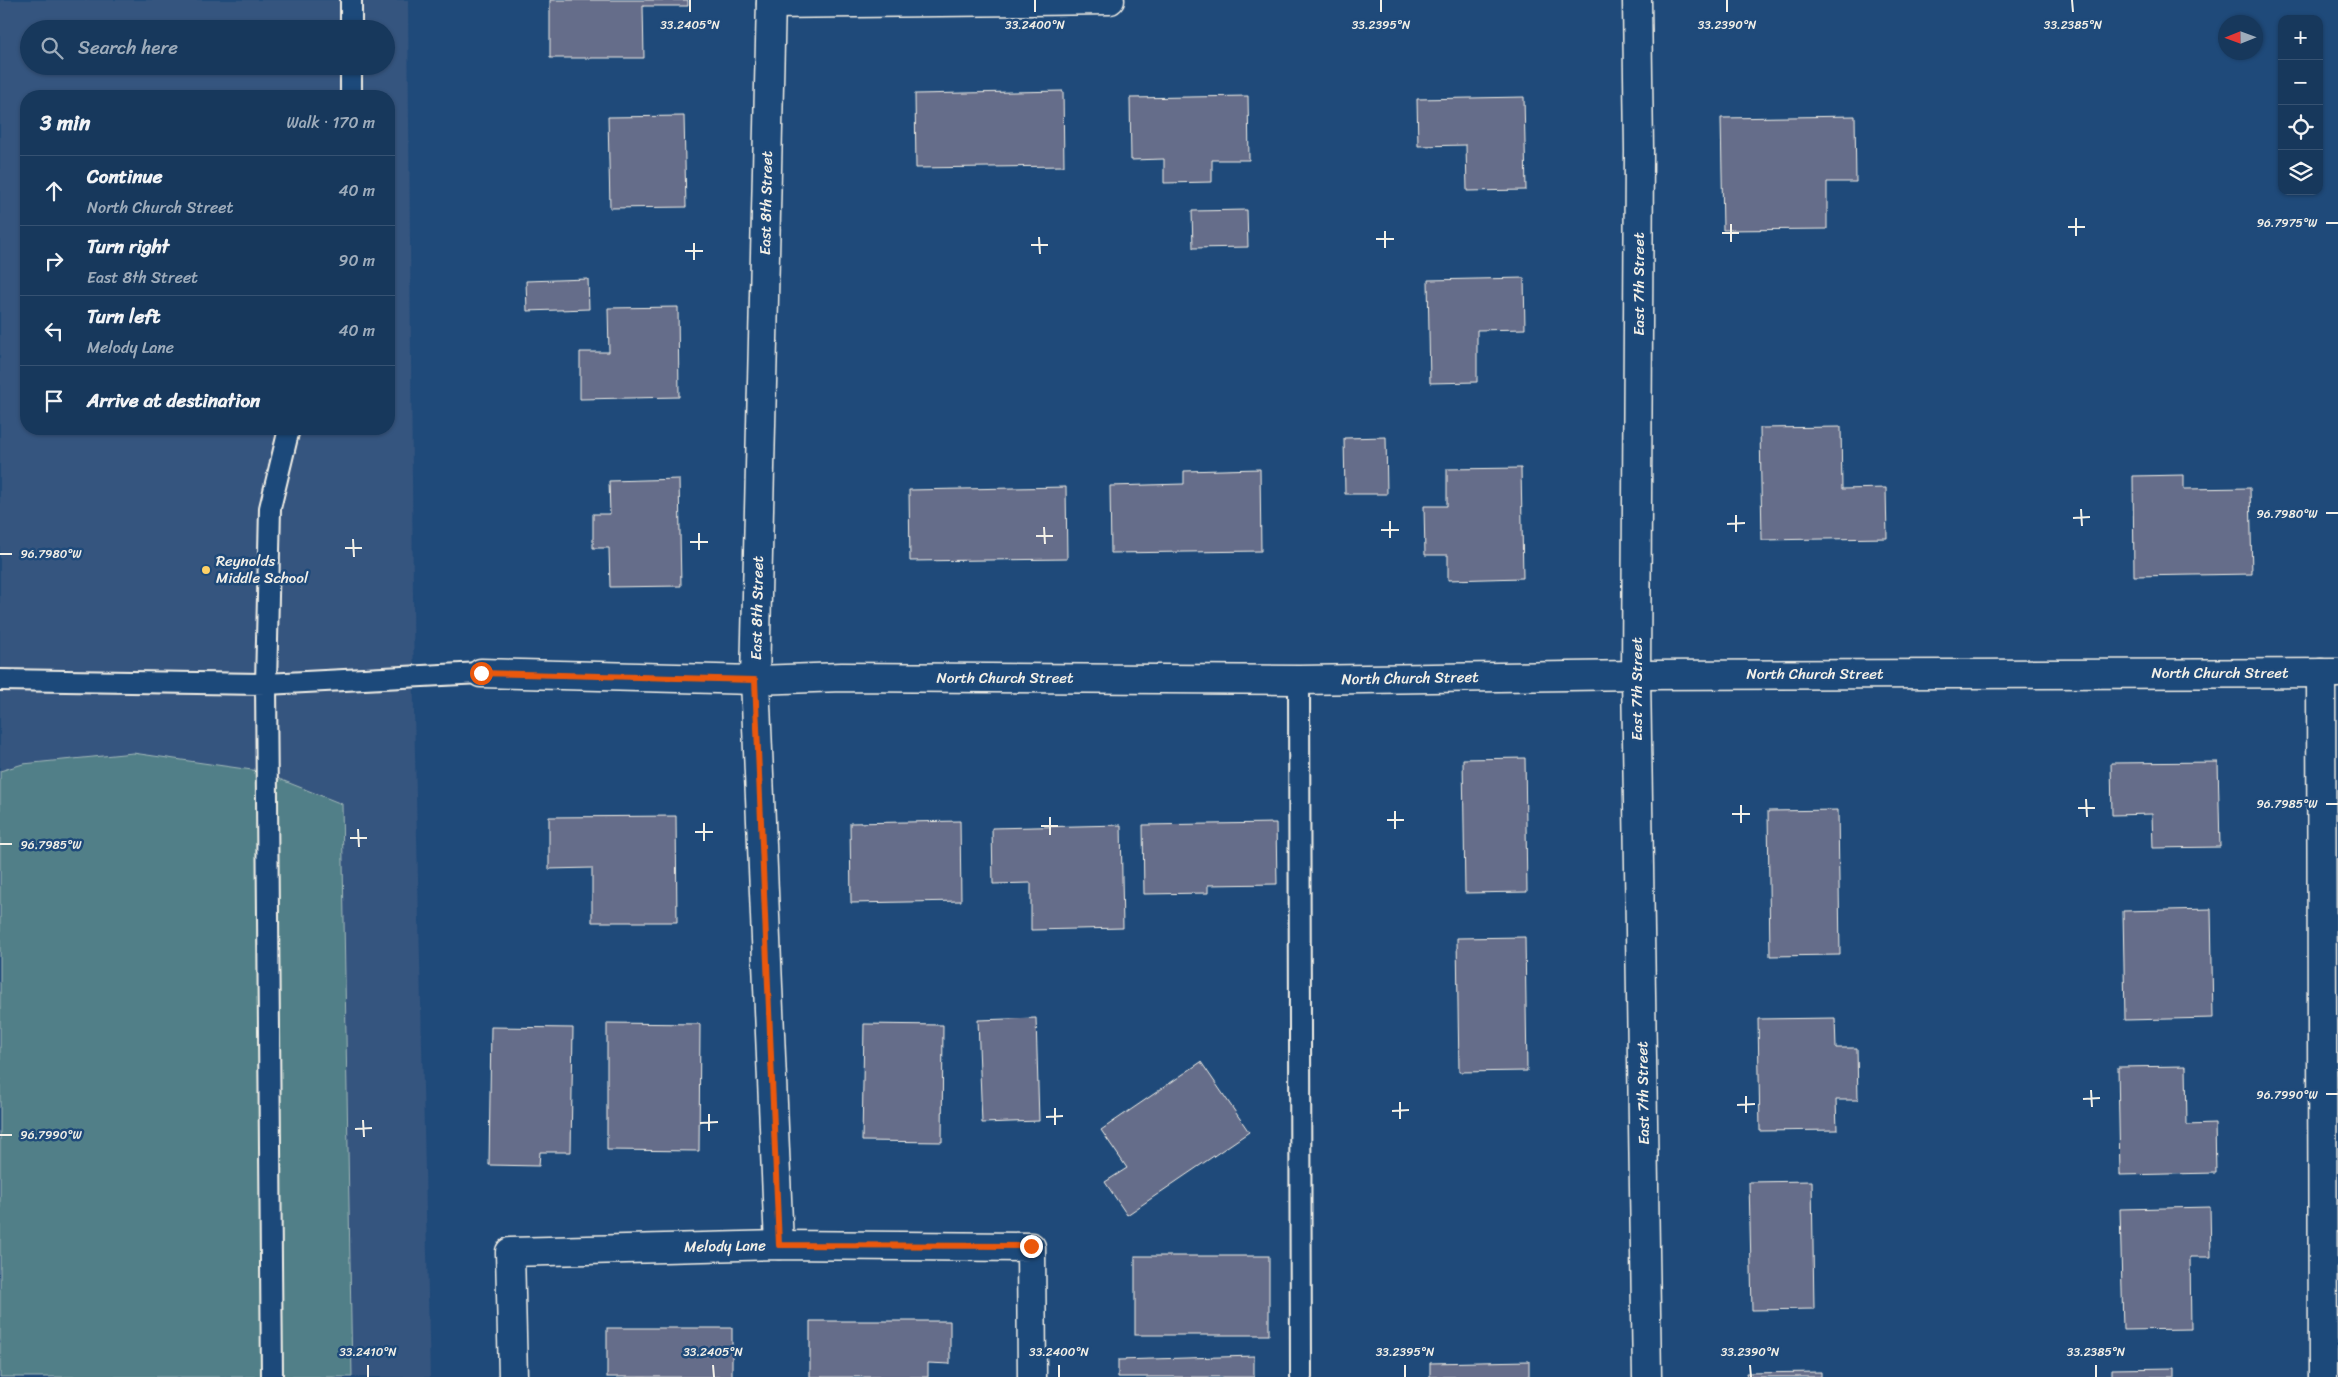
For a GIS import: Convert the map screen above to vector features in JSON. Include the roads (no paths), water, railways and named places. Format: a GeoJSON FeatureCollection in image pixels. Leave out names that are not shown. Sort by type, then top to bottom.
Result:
{"type":"FeatureCollection","features":[{"type":"Feature","properties":{"kind":"street"},"geometry":{"type":"LineString","coordinates":[[770,2],[1110,0]]}},
{"type":"Feature","properties":{"kind":"street","name":"East 7th Street"},"geometry":{"type":"LineString","coordinates":[[1637,0],[1639,160],[1636,675],[1647,1377]]}},
{"type":"Feature","properties":{"kind":"street","name":"East 8th Street"},"geometry":{"type":"LineString","coordinates":[[770,2],[755,680],[779,1245]]}},
{"type":"Feature","properties":{"kind":"street","name":"North Church Street"},"geometry":{"type":"LineString","coordinates":[[481,673],[755,680],[842,677],[1300,680],[1636,675],[2330,673]]}},
{"type":"Feature","properties":{"kind":"street"},"geometry":{"type":"LineString","coordinates":[[2323,1377],[2330,673]]}},
{"type":"Feature","properties":{"kind":"street","name":"Melody Lane"},"geometry":{"type":"LineString","coordinates":[[513,1377],[510,1252],[779,1245],[1031,1246],[1032,1377]]}},
{"type":"Feature","properties":{"kind":"lane"},"geometry":{"type":"LineString","coordinates":[[351,0],[351,20]]}},
{"type":"Feature","properties":{"kind":"lane"},"geometry":{"type":"LineString","coordinates":[[351,75],[351,90]]}},
{"type":"Feature","properties":{"kind":"lane"},"geometry":{"type":"LineString","coordinates":[[272,1377],[266,684],[270,508],[288,435]]}},
{"type":"Feature","properties":{"kind":"lane"},"geometry":{"type":"LineString","coordinates":[[0,680],[266,684],[481,673]]}},
{"type":"Feature","properties":{"kind":"lane"},"geometry":{"type":"LineString","coordinates":[[1300,680],[1301,1377]]}},
{"type":"Feature","properties":{"kind":"place","name":"Reynolds Middle School"},"geometry":{"type":"Point","coordinates":[206,570]}}]}
